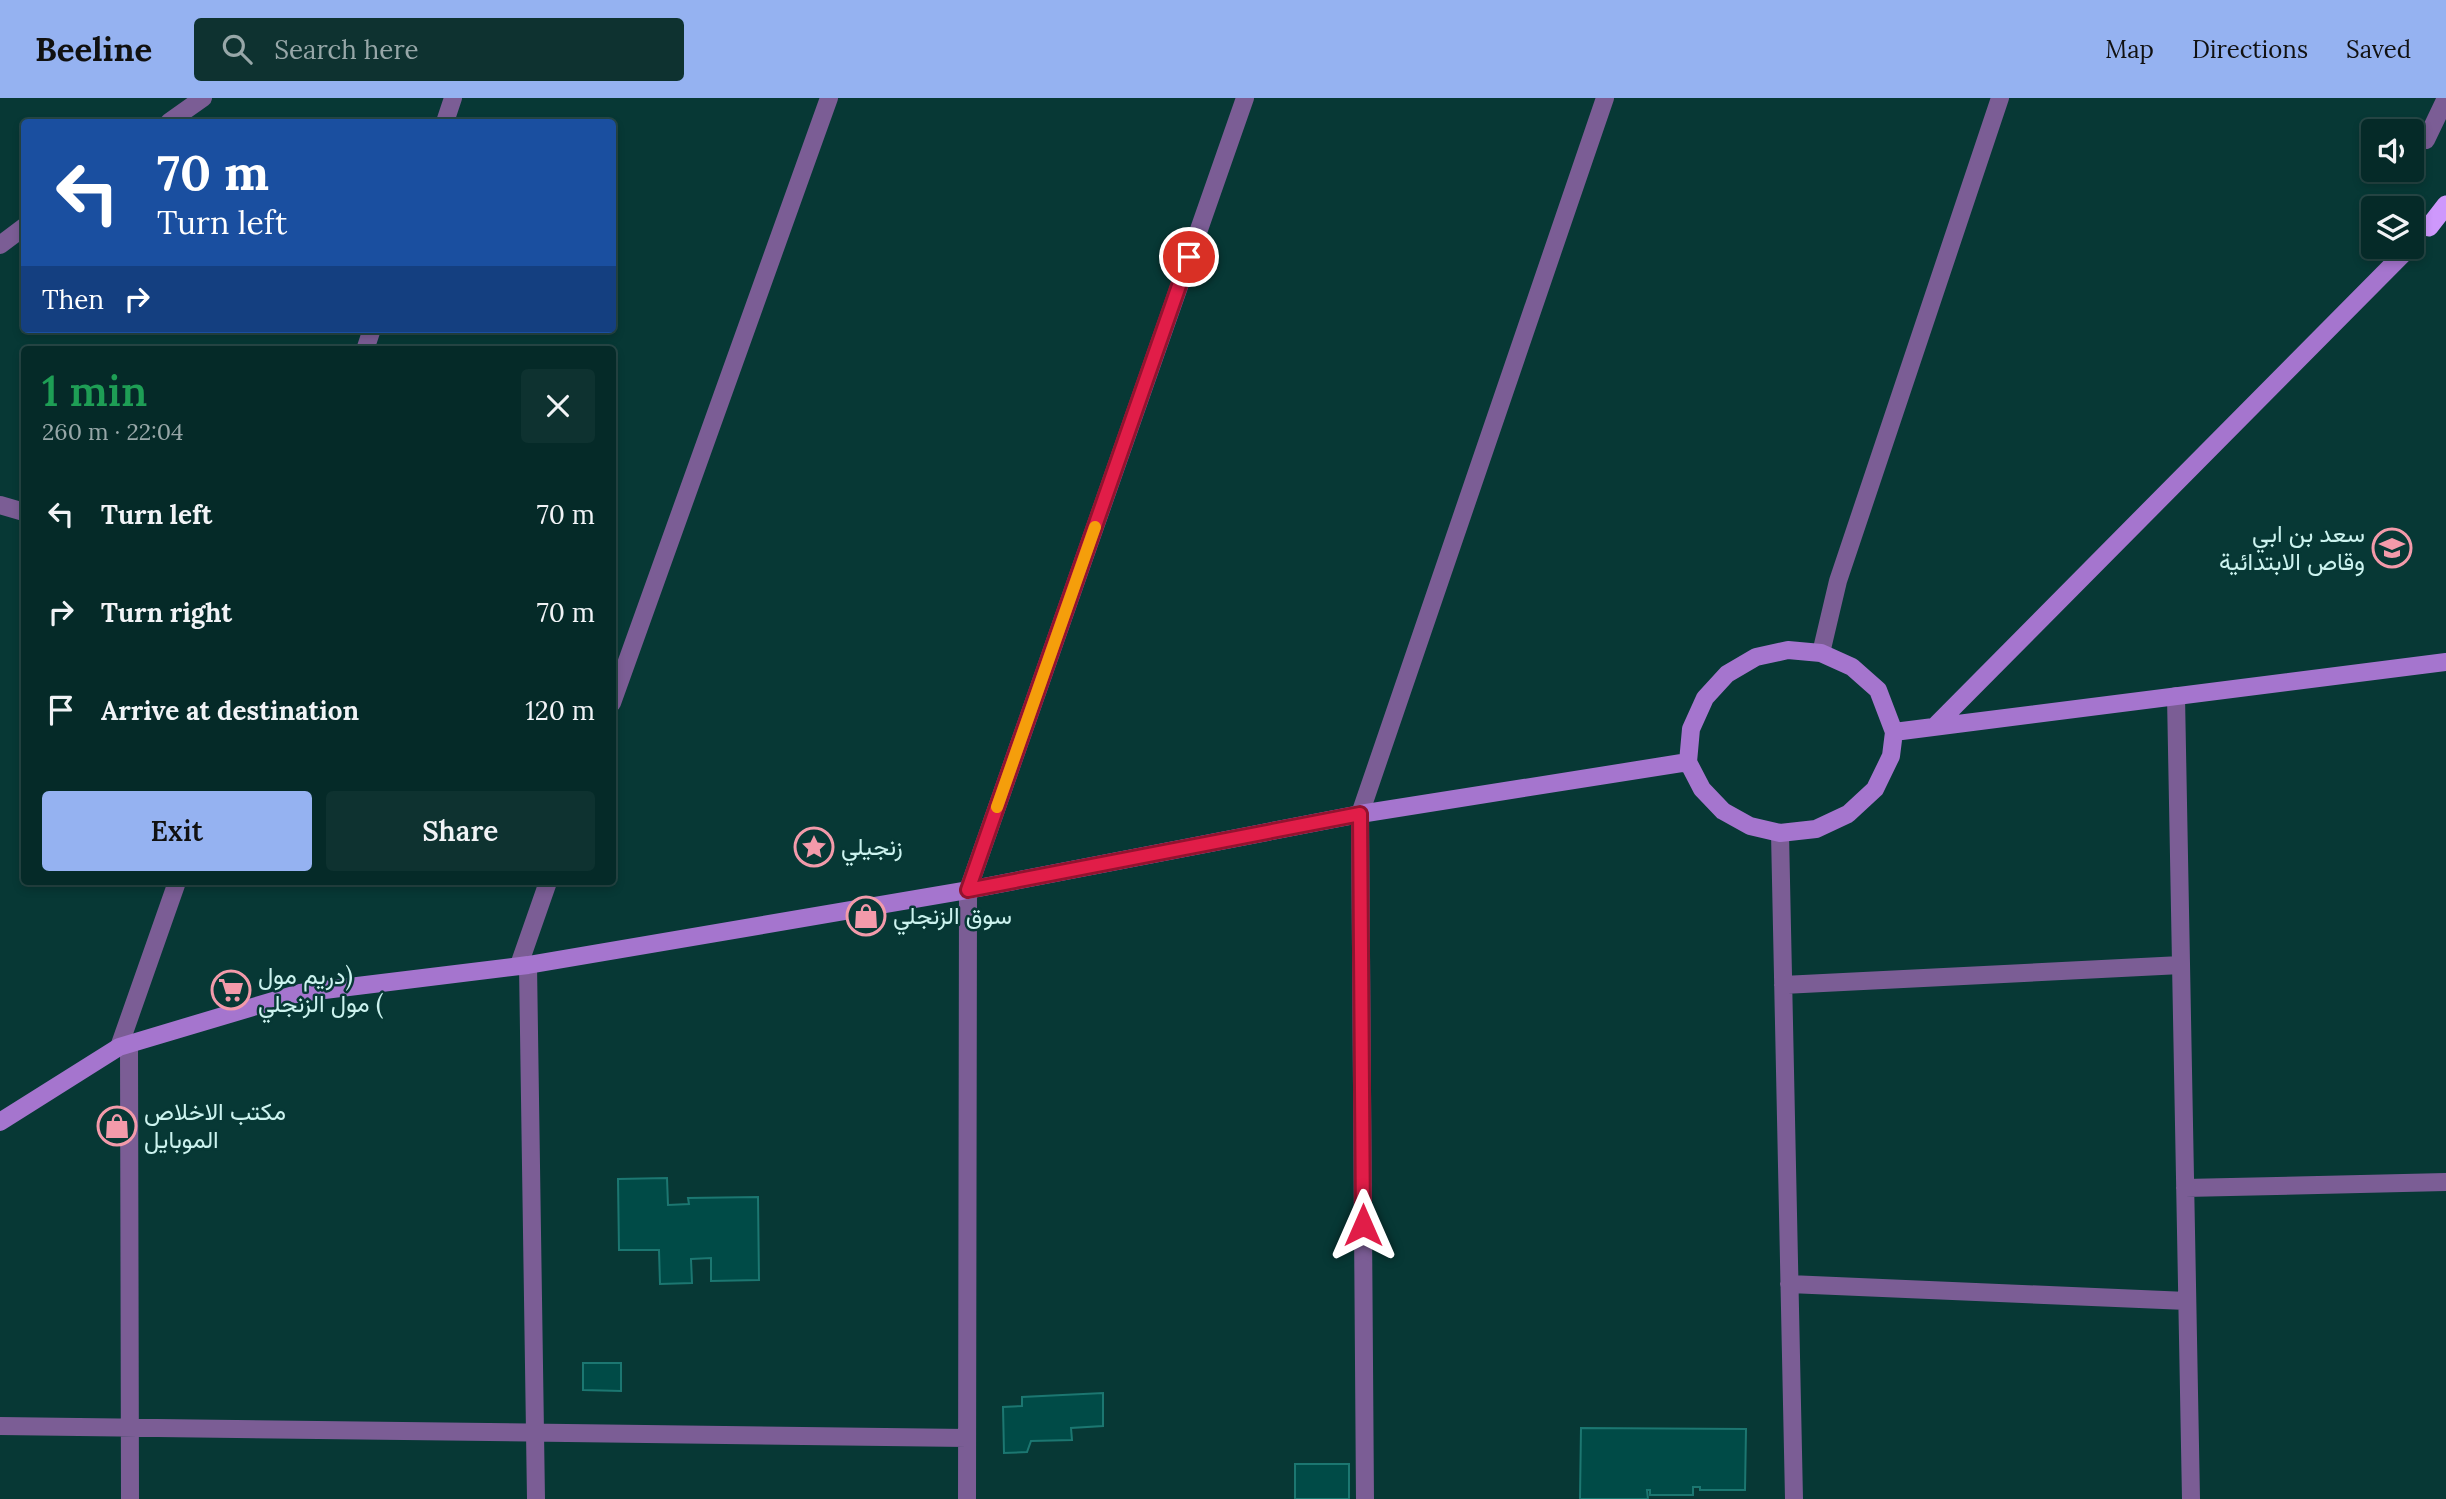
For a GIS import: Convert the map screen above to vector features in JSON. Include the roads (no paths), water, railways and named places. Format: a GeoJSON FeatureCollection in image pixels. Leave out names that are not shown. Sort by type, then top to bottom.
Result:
{"type":"FeatureCollection","features":[{"type":"Feature","properties":{"kind":"highway"},"geometry":{"type":"LineString","coordinates":[[2429,228],[2446,205]]}},
{"type":"Feature","properties":{"kind":"highway"},"geometry":{"type":"LineString","coordinates":[[2429,228],[2446,212]]}},
{"type":"Feature","properties":{"kind":"main road"},"geometry":{"type":"LineString","coordinates":[[2424,233],[2429,228]]}},
{"type":"Feature","properties":{"kind":"main road"},"geometry":{"type":"LineString","coordinates":[[1935,726],[2398,259]]}},
{"type":"Feature","properties":{"kind":"main road"},"geometry":{"type":"LineString","coordinates":[[1788,650],[1821,653],[1852,667],[1878,690],[1894,732],[1891,756],[1875,789],[1848,814],[1816,829],[1780,832],[1750,826],[1723,811],[1702,789],[1688,762],[1691,729],[1705,698],[1727,674],[1756,657],[1788,650]]}},
{"type":"Feature","properties":{"kind":"main road"},"geometry":{"type":"LineString","coordinates":[[1894,732],[2446,662]]}},
{"type":"Feature","properties":{"kind":"main road"},"geometry":{"type":"LineString","coordinates":[[0,1122],[124,1045],[300,993],[523,965],[968,890],[1360,814],[1688,762]]}},
{"type":"Feature","properties":{"kind":"street"},"geometry":{"type":"LineString","coordinates":[[173,119],[203,98]]}},
{"type":"Feature","properties":{"kind":"street"},"geometry":{"type":"LineString","coordinates":[[446,119],[453,98]]}},
{"type":"Feature","properties":{"kind":"street"},"geometry":{"type":"LineString","coordinates":[[616,692],[829,98]]}},
{"type":"Feature","properties":{"kind":"street"},"geometry":{"type":"LineString","coordinates":[[967,1499],[968,890],[1245,98]]}},
{"type":"Feature","properties":{"kind":"street"},"geometry":{"type":"LineString","coordinates":[[1365,1499],[1360,814],[1605,98]]}},
{"type":"Feature","properties":{"kind":"street"},"geometry":{"type":"LineString","coordinates":[[1821,653],[1838,581],[2000,98]]}},
{"type":"Feature","properties":{"kind":"street"},"geometry":{"type":"LineString","coordinates":[[2426,140],[2446,98]]}},
{"type":"Feature","properties":{"kind":"street"},"geometry":{"type":"LineString","coordinates":[[0,245],[21,229]]}},
{"type":"Feature","properties":{"kind":"street"},"geometry":{"type":"LineString","coordinates":[[0,505],[21,511]]}},
{"type":"Feature","properties":{"kind":"street"},"geometry":{"type":"LineString","coordinates":[[2176,696],[2191,1499]]}},
{"type":"Feature","properties":{"kind":"street"},"geometry":{"type":"LineString","coordinates":[[1780,832],[1794,1499]]}},
{"type":"Feature","properties":{"kind":"street"},"geometry":{"type":"LineString","coordinates":[[130,1499],[124,1045],[176,885]]}},
{"type":"Feature","properties":{"kind":"street"},"geometry":{"type":"LineString","coordinates":[[536,1499],[523,965],[547,885]]}},
{"type":"Feature","properties":{"kind":"street"},"geometry":{"type":"LineString","coordinates":[[1783,985],[2181,965]]}},
{"type":"Feature","properties":{"kind":"street"},"geometry":{"type":"LineString","coordinates":[[2185,1188],[2446,1182]]}},
{"type":"Feature","properties":{"kind":"street"},"geometry":{"type":"LineString","coordinates":[[1790,1284],[2188,1301]]}},
{"type":"Feature","properties":{"kind":"street"},"geometry":{"type":"LineString","coordinates":[[0,1426],[967,1438]]}},
{"type":"Feature","properties":{"kind":"place","name":"سعد بن ابي وقاص الابتدائية"},"geometry":{"type":"Point","coordinates":[2392,548]}},
{"type":"Feature","properties":{"kind":"place","name":"زنجيلي"},"geometry":{"type":"Point","coordinates":[814,847]}},
{"type":"Feature","properties":{"kind":"place","name":"سوق الزنجلي"},"geometry":{"type":"Point","coordinates":[866,916]}},
{"type":"Feature","properties":{"kind":"place","name":"دريم مول) مول الزنجلي ("},"geometry":{"type":"Point","coordinates":[231,990]}},
{"type":"Feature","properties":{"kind":"place","name":"مكتب الاخلاص الموبايل"},"geometry":{"type":"Point","coordinates":[117,1126]}}]}
